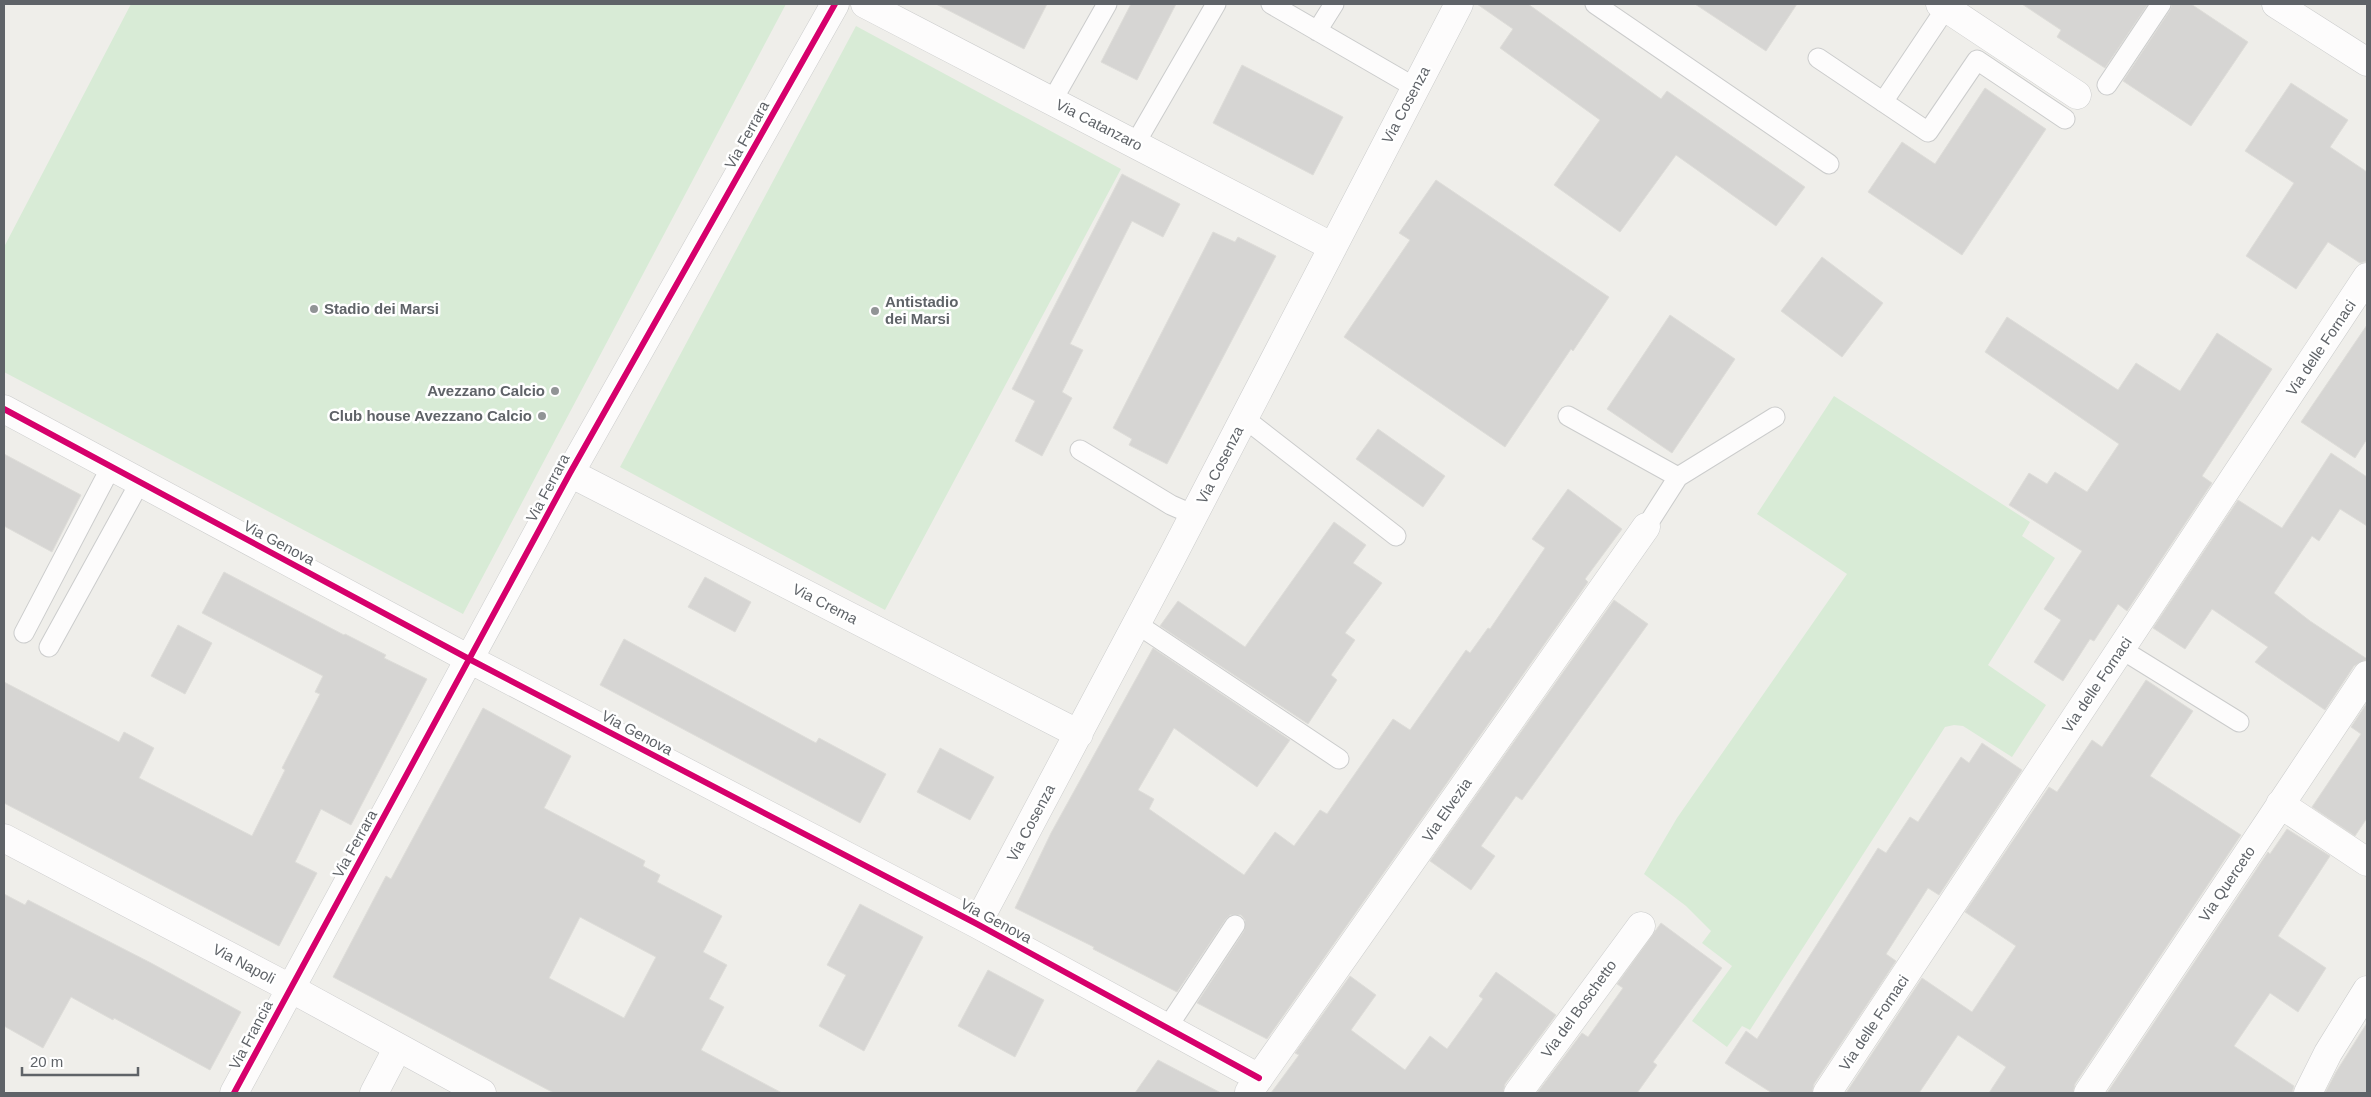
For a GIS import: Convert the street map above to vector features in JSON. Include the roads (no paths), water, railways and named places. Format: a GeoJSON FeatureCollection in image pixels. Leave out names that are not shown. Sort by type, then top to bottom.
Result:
{"type":"FeatureCollection","features":[{"type":"Feature","properties":{"kind":"street","name":"Via Ferrara"},"geometry":{"type":"LineString","coordinates":[[290,988],[471,660],[570,473],[835,4]]}},
{"type":"Feature","properties":{"kind":"street","name":"Via Catanzaro"},"geometry":{"type":"LineString","coordinates":[[864,4],[1333,247]]}},
{"type":"Feature","properties":{"kind":"street","name":"Via Cosenza"},"geometry":{"type":"LineString","coordinates":[[977,924],[1137,624],[1459,4]]}},
{"type":"Feature","properties":{"kind":"street"},"geometry":{"type":"LineString","coordinates":[[2276,4],[2367,62]]}},
{"type":"Feature","properties":{"kind":"street"},"geometry":{"type":"LineString","coordinates":[[1943,6],[2077,95]]}},
{"type":"Feature","properties":{"kind":"street","name":"Via delle Fornaci"},"geometry":{"type":"LineString","coordinates":[[1827,1093],[2367,277]]}},
{"type":"Feature","properties":{"kind":"street","name":"Via Genova"},"geometry":{"type":"LineString","coordinates":[[4,409],[471,660],[977,924],[1167,1028],[1254,1086]]}},
{"type":"Feature","properties":{"kind":"street","name":"Via Crema"},"geometry":{"type":"LineString","coordinates":[[570,473],[1079,734]]}},
{"type":"Feature","properties":{"kind":"street","name":"Via Elvezia"},"geometry":{"type":"LineString","coordinates":[[1254,1086],[1646,527]]}},
{"type":"Feature","properties":{"kind":"street","name":"Via Querceto"},"geometry":{"type":"LineString","coordinates":[[2088,1093],[2367,675]]}},
{"type":"Feature","properties":{"kind":"street"},"geometry":{"type":"LineString","coordinates":[[2280,804],[2367,862]]}},
{"type":"Feature","properties":{"kind":"street","name":"Via Napoli"},"geometry":{"type":"LineString","coordinates":[[4,838],[290,988],[482,1093]]}},
{"type":"Feature","properties":{"kind":"street","name":"Via del Boschetto"},"geometry":{"type":"LineString","coordinates":[[1518,1093],[1641,926]]}},
{"type":"Feature","properties":{"kind":"street","name":"Via Francia"},"geometry":{"type":"LineString","coordinates":[[234,1093],[290,988]]}},
{"type":"Feature","properties":{"kind":"street"},"geometry":{"type":"LineString","coordinates":[[2308,1093],[2328,1053],[2367,990]]}},
{"type":"Feature","properties":{"kind":"street"},"geometry":{"type":"LineString","coordinates":[[374,1093],[397,1048]]}},
{"type":"Feature","properties":{"kind":"lane"},"geometry":{"type":"LineString","coordinates":[[1052,101],[1107,4]]}},
{"type":"Feature","properties":{"kind":"lane"},"geometry":{"type":"LineString","coordinates":[[1135,144],[1216,4]]}},
{"type":"Feature","properties":{"kind":"lane"},"geometry":{"type":"LineString","coordinates":[[1271,4],[1416,88]]}},
{"type":"Feature","properties":{"kind":"lane"},"geometry":{"type":"LineString","coordinates":[[1318,31],[1334,4]]}},
{"type":"Feature","properties":{"kind":"lane"},"geometry":{"type":"LineString","coordinates":[[1595,4],[1829,164]]}},
{"type":"Feature","properties":{"kind":"lane"},"geometry":{"type":"LineString","coordinates":[[2107,85],[2161,4]]}},
{"type":"Feature","properties":{"kind":"lane"},"geometry":{"type":"LineString","coordinates":[[1883,102],[1943,6]]}},
{"type":"Feature","properties":{"kind":"lane"},"geometry":{"type":"LineString","coordinates":[[1818,58],[1928,132],[1977,60],[2064,119]]}},
{"type":"Feature","properties":{"kind":"lane"},"geometry":{"type":"LineString","coordinates":[[1568,416],[1678,477]]}},
{"type":"Feature","properties":{"kind":"lane"},"geometry":{"type":"LineString","coordinates":[[1646,527],[1678,477],[1775,417]]}},
{"type":"Feature","properties":{"kind":"lane"},"geometry":{"type":"LineString","coordinates":[[1244,418],[1396,536]]}},
{"type":"Feature","properties":{"kind":"lane"},"geometry":{"type":"LineString","coordinates":[[1080,450],[1172,505],[1194,515]]}},
{"type":"Feature","properties":{"kind":"lane"},"geometry":{"type":"LineString","coordinates":[[24,633],[111,467]]}},
{"type":"Feature","properties":{"kind":"lane"},"geometry":{"type":"LineString","coordinates":[[49,647],[140,482]]}},
{"type":"Feature","properties":{"kind":"lane"},"geometry":{"type":"LineString","coordinates":[[1137,624],[1339,759]]}},
{"type":"Feature","properties":{"kind":"lane"},"geometry":{"type":"LineString","coordinates":[[2121,649],[2239,722]]}},
{"type":"Feature","properties":{"kind":"lane"},"geometry":{"type":"LineString","coordinates":[[1167,1028],[1234,925]]}},
{"type":"Feature","properties":{"kind":"place","name":"Stadio dei Marsi"},"geometry":{"type":"Point","coordinates":[314,309]}},
{"type":"Feature","properties":{"kind":"place","name":"Antistadio dei Marsi"},"geometry":{"type":"Point","coordinates":[875,311]}},
{"type":"Feature","properties":{"kind":"place","name":"Avezzano Calcio"},"geometry":{"type":"Point","coordinates":[555,391]}},
{"type":"Feature","properties":{"kind":"place","name":"Club house Avezzano Calcio"},"geometry":{"type":"Point","coordinates":[542,416]}}]}
